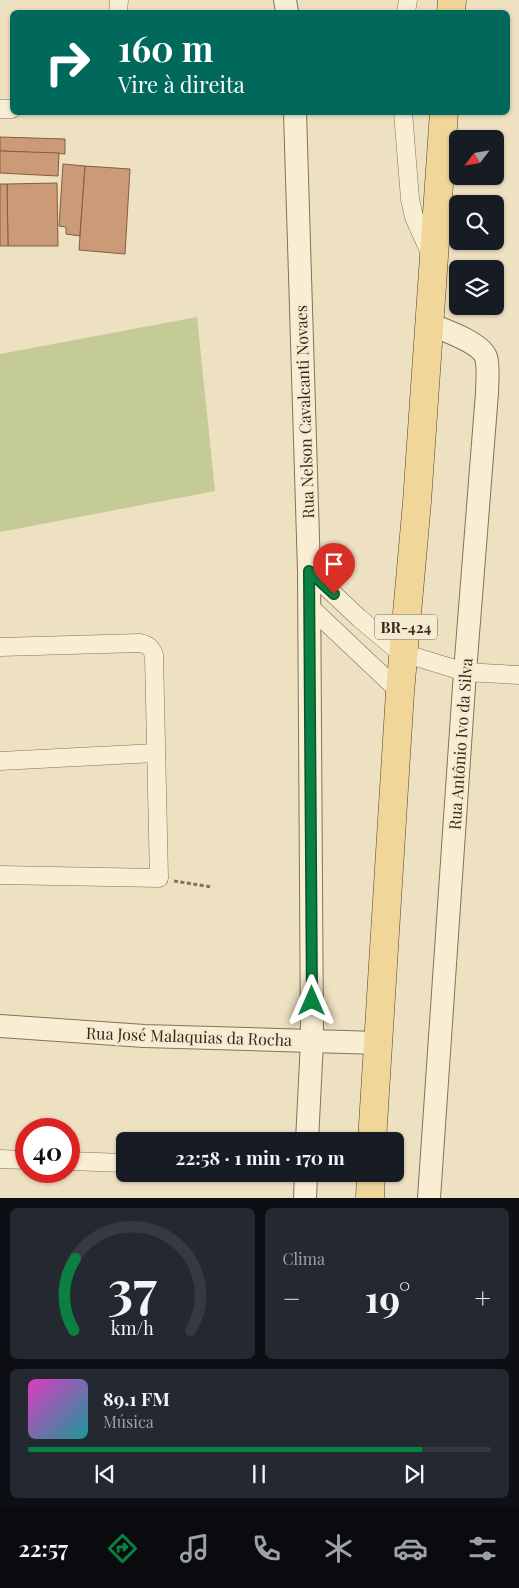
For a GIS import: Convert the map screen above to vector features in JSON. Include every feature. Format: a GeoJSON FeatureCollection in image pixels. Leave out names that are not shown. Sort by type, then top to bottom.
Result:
{"type":"FeatureCollection","features":[{"type":"Feature","properties":{"kind":"main road","name":"BR-424"},"geometry":{"type":"LineString","coordinates":[[373,1132],[400,692],[416,511],[444,115]]}},
{"type":"Feature","properties":{"kind":"main road"},"geometry":{"type":"LineString","coordinates":[[370,1198],[371,1182]]}},
{"type":"Feature","properties":{"kind":"street","name":"Rua Nelson Cavalcanti Novaes"},"geometry":{"type":"LineString","coordinates":[[295,115],[309,571],[312,1040],[307,1132]]}},
{"type":"Feature","properties":{"kind":"street"},"geometry":{"type":"LineString","coordinates":[[403,115],[412,208],[414,217],[434,262]]}},
{"type":"Feature","properties":{"kind":"street","name":"Rua Antônio Ivo da Silva"},"geometry":{"type":"LineString","coordinates":[[429,324],[472,344],[483,353],[487,364],[487,392],[465,672],[432,1196]]}},
{"type":"Feature","properties":{"kind":"street"},"geometry":{"type":"LineString","coordinates":[[309,571],[359,618],[403,655],[416,657],[465,672],[519,675]]}},
{"type":"Feature","properties":{"kind":"street"},"geometry":{"type":"LineString","coordinates":[[309,606],[400,692]]}},
{"type":"Feature","properties":{"kind":"street"},"geometry":{"type":"LineString","coordinates":[[0,647],[140,643],[148,646],[154,655],[159,878],[0,875]]}},
{"type":"Feature","properties":{"kind":"street"},"geometry":{"type":"LineString","coordinates":[[0,761],[155,753]]}},
{"type":"Feature","properties":{"kind":"street","name":"Rua José Malaquias da Rocha"},"geometry":{"type":"LineString","coordinates":[[0,1026],[144,1036],[378,1042]]}},
{"type":"Feature","properties":{"kind":"street"},"geometry":{"type":"LineString","coordinates":[[0,1159],[15,1160]]}},
{"type":"Feature","properties":{"kind":"street"},"geometry":{"type":"LineString","coordinates":[[80,1161],[116,1163]]}},
{"type":"Feature","properties":{"kind":"street"},"geometry":{"type":"LineString","coordinates":[[305,1198],[306,1182]]}},
{"type":"Feature","properties":{"kind":"path"},"geometry":{"type":"LineString","coordinates":[[159,878],[212,887]]}},
{"type":"Feature","properties":{"kind":"green space"},"geometry":{"type":"Polygon","coordinates":[[[197,317],[215,491],[0,532],[0,354],[197,317]]]}},
{"type":"Feature","properties":{"kind":"building"},"geometry":{"type":"Polygon","coordinates":[[[0,137],[65,139],[65,154],[0,151],[0,137]]]}},
{"type":"Feature","properties":{"kind":"building"},"geometry":{"type":"Polygon","coordinates":[[[0,151],[59,153],[58,176],[0,173],[0,151]]]}},
{"type":"Feature","properties":{"kind":"building"},"geometry":{"type":"Polygon","coordinates":[[[63,164],[85,166],[80,236],[66,234],[66,227],[59,226],[63,164]]]}},
{"type":"Feature","properties":{"kind":"building"},"geometry":{"type":"Polygon","coordinates":[[[85,166],[130,169],[125,254],[79,250],[85,166]]]}},
{"type":"Feature","properties":{"kind":"building"},"geometry":{"type":"Polygon","coordinates":[[[57,183],[58,246],[8,246],[7,184],[57,183]]]}},
{"type":"Feature","properties":{"kind":"building"},"geometry":{"type":"Polygon","coordinates":[[[0,184],[7,184],[8,246],[0,246],[0,184]]]}},
{"type":"Feature","properties":{"kind":"route"},"geometry":{"type":"LineString","coordinates":[[312,1001],[309,571],[334,594]]}}]}
